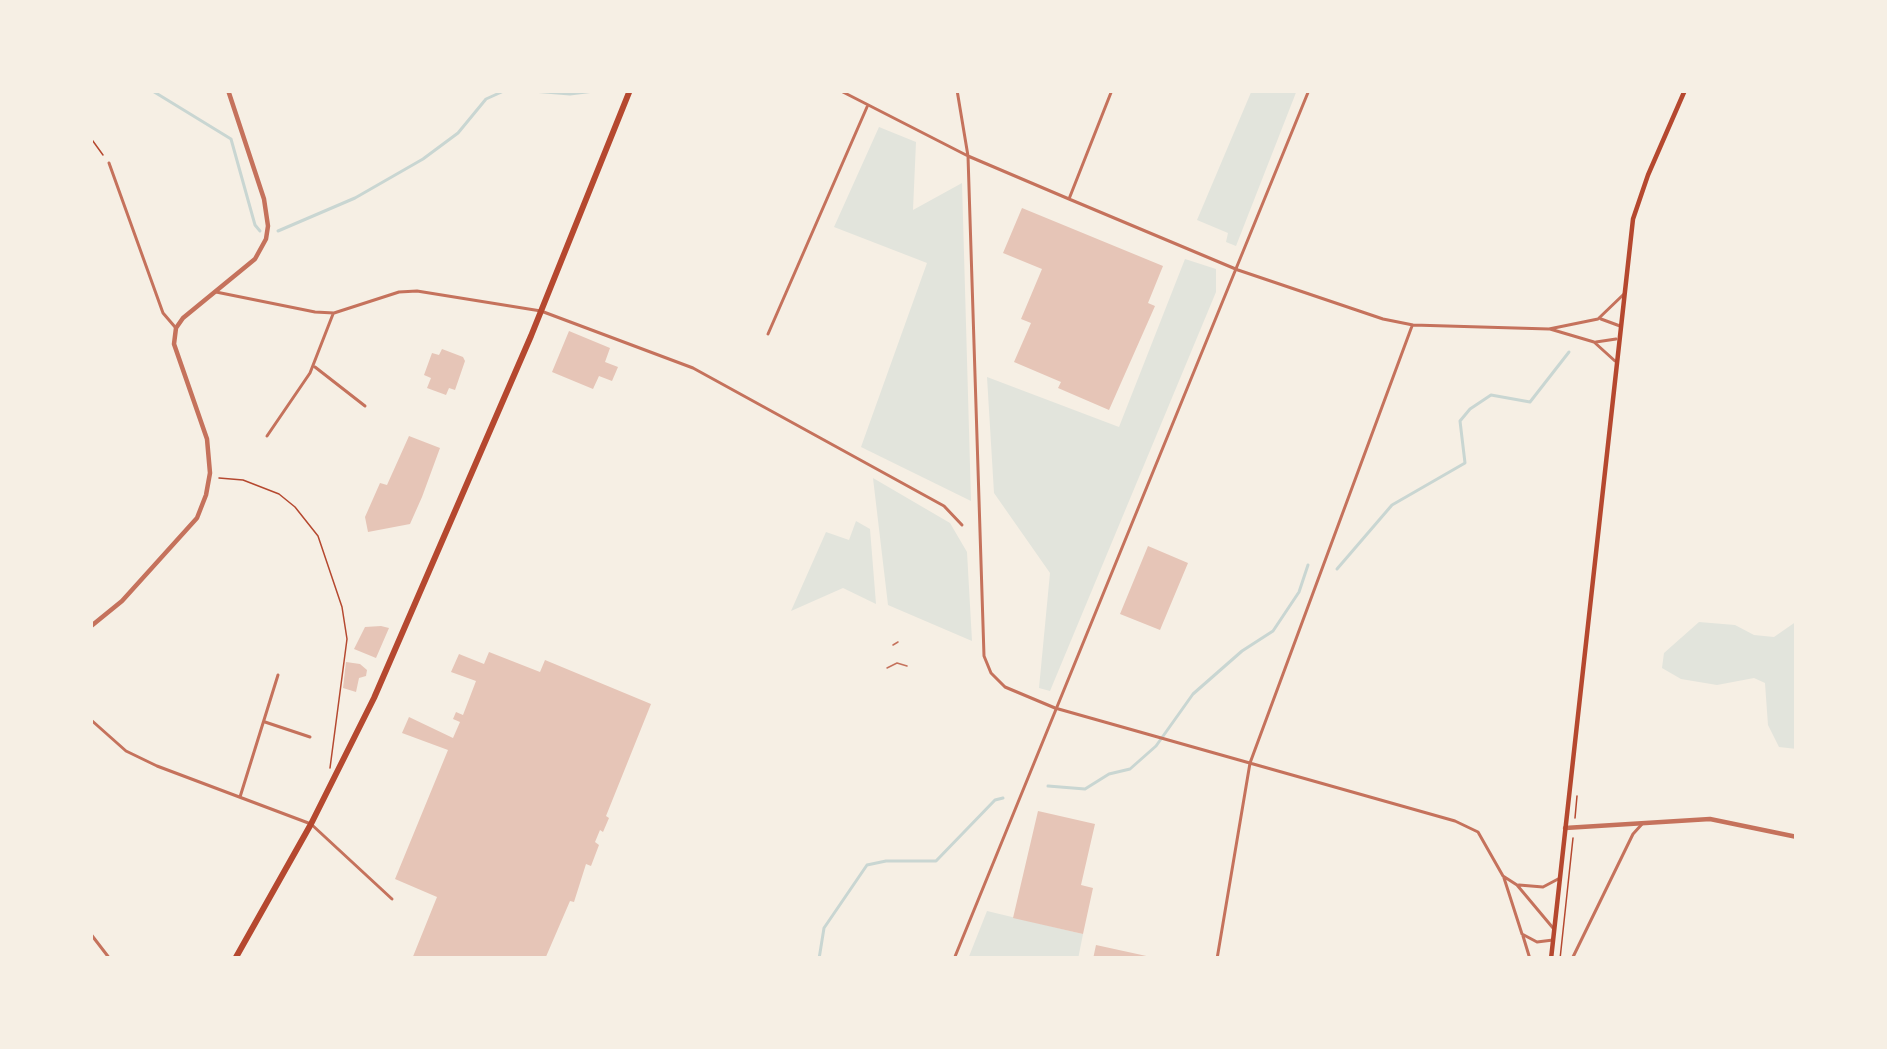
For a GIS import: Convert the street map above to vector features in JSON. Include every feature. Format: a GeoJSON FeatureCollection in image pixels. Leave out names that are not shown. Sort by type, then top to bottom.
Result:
{"type":"FeatureCollection","features":[{"type":"Feature","properties":{"kind":"main road"},"geometry":{"type":"LineString","coordinates":[[235,959],[311,824],[374,698],[541,311],[630,90]]}},
{"type":"Feature","properties":{"kind":"main road"},"geometry":{"type":"LineString","coordinates":[[1556,959],[1554,929],[1633,219],[1685,90]]}},
{"type":"Feature","properties":{"kind":"street"},"geometry":{"type":"LineString","coordinates":[[90,627],[122,601],[197,518],[209,479],[207,440],[174,344],[176,328],[255,259],[268,226],[264,199],[228,90]]}},
{"type":"Feature","properties":{"kind":"street"},"geometry":{"type":"LineString","coordinates":[[839,90],[968,156],[1238,270],[1339,306],[1413,325],[1549,329],[1598,319],[1622,327]]}},
{"type":"Feature","properties":{"kind":"street"},"geometry":{"type":"LineString","coordinates":[[957,90],[968,156],[984,656],[991,673],[1005,687],[1055,707],[1455,821],[1478,832],[1503,876],[1529,959]]}},
{"type":"Feature","properties":{"kind":"street"},"geometry":{"type":"LineString","coordinates":[[1070,199],[1112,90]]}},
{"type":"Feature","properties":{"kind":"street"},"geometry":{"type":"LineString","coordinates":[[954,959],[1309,90]]}},
{"type":"Feature","properties":{"kind":"street"},"geometry":{"type":"LineString","coordinates":[[1787,90],[1797,92]]}},
{"type":"Feature","properties":{"kind":"street"},"geometry":{"type":"LineString","coordinates":[[768,334],[868,105]]}},
{"type":"Feature","properties":{"kind":"street"},"geometry":{"type":"LineString","coordinates":[[109,163],[163,313],[176,328]]}},
{"type":"Feature","properties":{"kind":"street"},"geometry":{"type":"LineString","coordinates":[[214,291],[271,306],[334,313],[416,291],[541,311],[693,368],[944,506],[962,525]]}},
{"type":"Feature","properties":{"kind":"street"},"geometry":{"type":"LineString","coordinates":[[1598,319],[1625,292]]}},
{"type":"Feature","properties":{"kind":"street"},"geometry":{"type":"LineString","coordinates":[[267,436],[295,400],[334,313]]}},
{"type":"Feature","properties":{"kind":"street"},"geometry":{"type":"LineString","coordinates":[[1217,959],[1250,763],[1413,325]]}},
{"type":"Feature","properties":{"kind":"street"},"geometry":{"type":"LineString","coordinates":[[1549,329],[1594,342],[1614,358],[1618,368]]}},
{"type":"Feature","properties":{"kind":"street"},"geometry":{"type":"LineString","coordinates":[[1594,342],[1621,338]]}},
{"type":"Feature","properties":{"kind":"street"},"geometry":{"type":"LineString","coordinates":[[313,366],[365,406]]}},
{"type":"Feature","properties":{"kind":"street"},"geometry":{"type":"LineString","coordinates":[[240,799],[278,675]]}},
{"type":"Feature","properties":{"kind":"street"},"geometry":{"type":"LineString","coordinates":[[90,719],[126,751],[188,781],[311,824],[392,899]]}},
{"type":"Feature","properties":{"kind":"street"},"geometry":{"type":"LineString","coordinates":[[264,721],[310,736]]}},
{"type":"Feature","properties":{"kind":"street"},"geometry":{"type":"LineString","coordinates":[[1565,828],[1710,819],[1797,837]]}},
{"type":"Feature","properties":{"kind":"street"},"geometry":{"type":"LineString","coordinates":[[1572,959],[1633,835],[1644,822]]}},
{"type":"Feature","properties":{"kind":"street"},"geometry":{"type":"LineString","coordinates":[[1503,876],[1517,885],[1554,929]]}},
{"type":"Feature","properties":{"kind":"street"},"geometry":{"type":"LineString","coordinates":[[1517,885],[1544,887],[1560,878]]}},
{"type":"Feature","properties":{"kind":"street"},"geometry":{"type":"LineString","coordinates":[[90,933],[110,959]]}},
{"type":"Feature","properties":{"kind":"street"},"geometry":{"type":"LineString","coordinates":[[1522,934],[1537,942],[1553,940]]}},
{"type":"Feature","properties":{"kind":"lane"},"geometry":{"type":"LineString","coordinates":[[887,668],[897,663],[907,666]]}},
{"type":"Feature","properties":{"kind":"path"},"geometry":{"type":"LineString","coordinates":[[90,137],[109,163]]}},
{"type":"Feature","properties":{"kind":"path"},"geometry":{"type":"LineString","coordinates":[[209,479],[244,480],[279,494],[317,536],[341,607],[346,639],[329,768],[336,774]]}},
{"type":"Feature","properties":{"kind":"path"},"geometry":{"type":"LineString","coordinates":[[1556,959],[1578,786]]}},
{"type":"Feature","properties":{"kind":"shaded area"},"geometry":{"type":"Polygon","coordinates":[[[1252,90],[1297,90],[1236,246],[1226,242],[1228,233],[1197,220],[1252,90]]]}},
{"type":"Feature","properties":{"kind":"shaded area"},"geometry":{"type":"Polygon","coordinates":[[[879,127],[916,142],[913,210],[962,183],[971,501],[861,447],[927,263],[834,227],[879,127]]]}},
{"type":"Feature","properties":{"kind":"shaded area"},"geometry":{"type":"Polygon","coordinates":[[[1185,259],[1216,269],[1216,292],[1050,691],[1039,688],[1050,573],[994,493],[987,377],[1119,427],[1185,259]]]}},
{"type":"Feature","properties":{"kind":"shaded area"},"geometry":{"type":"Polygon","coordinates":[[[873,478],[950,523],[967,552],[972,641],[888,605],[873,478]]]}},
{"type":"Feature","properties":{"kind":"shaded area"},"geometry":{"type":"Polygon","coordinates":[[[856,521],[870,529],[876,604],[843,588],[791,611],[826,532],[849,540],[856,521]]]}},
{"type":"Feature","properties":{"kind":"shaded area"},"geometry":{"type":"Polygon","coordinates":[[[1797,621],[1797,749],[1779,747],[1768,725],[1765,683],[1754,678],[1717,685],[1681,679],[1662,668],[1664,653],[1699,622],[1735,625],[1754,635],[1774,637],[1797,621]]]}},
{"type":"Feature","properties":{"kind":"shaded area"},"geometry":{"type":"Polygon","coordinates":[[[987,911],[1083,934],[1078,959],[968,959],[987,911]]]}},
{"type":"Feature","properties":{"kind":"building"},"geometry":{"type":"Polygon","coordinates":[[[1022,208],[1163,266],[1148,303],[1155,306],[1109,410],[1014,362],[1031,323],[1021,319],[1042,269],[1003,253],[1022,208]]]}},
{"type":"Feature","properties":{"kind":"building"},"geometry":{"type":"Polygon","coordinates":[[[569,331],[610,348],[605,362],[618,367],[612,381],[599,376],[593,389],[552,372],[569,331]]]}},
{"type":"Feature","properties":{"kind":"building"},"geometry":{"type":"Polygon","coordinates":[[[442,349],[465,361],[455,390],[449,388],[446,395],[427,388],[431,378],[424,375],[432,353],[439,355],[442,349]]]}},
{"type":"Feature","properties":{"kind":"building"},"geometry":{"type":"Polygon","coordinates":[[[409,436],[440,448],[422,497],[410,524],[368,532],[365,517],[380,483],[387,485],[409,436]]]}},
{"type":"Feature","properties":{"kind":"building"},"geometry":{"type":"Polygon","coordinates":[[[1148,546],[1188,563],[1160,630],[1120,614],[1148,546]]]}},
{"type":"Feature","properties":{"kind":"building"},"geometry":{"type":"Polygon","coordinates":[[[365,627],[389,628],[376,658],[354,649],[365,627]]]}},
{"type":"Feature","properties":{"kind":"building"},"geometry":{"type":"Polygon","coordinates":[[[489,652],[540,672],[545,660],[651,704],[609,818],[595,842],[599,845],[591,866],[586,864],[574,902],[570,901],[545,959],[412,959],[437,897],[395,879],[448,750],[402,733],[409,717],[453,738],[460,722],[453,719],[456,712],[463,715],[476,681],[451,672],[459,654],[484,664],[489,652]]]}},
{"type":"Feature","properties":{"kind":"building"},"geometry":{"type":"Polygon","coordinates":[[[346,662],[367,670],[356,692],[343,688],[346,662]]]}},
{"type":"Feature","properties":{"kind":"building"},"geometry":{"type":"Polygon","coordinates":[[[1038,811],[1095,824],[1081,885],[1093,888],[1083,934],[1013,918],[1038,811]]]}},
{"type":"Feature","properties":{"kind":"building"},"geometry":{"type":"Polygon","coordinates":[[[1096,945],[1151,957],[1151,959],[1093,959],[1096,945]]]}},
{"type":"Feature","properties":{"kind":"waterway"},"geometry":{"type":"LineString","coordinates":[[151,90],[231,139],[260,231]]}},
{"type":"Feature","properties":{"kind":"waterway"},"geometry":{"type":"LineString","coordinates":[[278,231],[355,198],[423,159],[458,133],[486,99],[506,90]]}},
{"type":"Feature","properties":{"kind":"waterway"},"geometry":{"type":"LineString","coordinates":[[520,90],[570,94],[602,90]]}},
{"type":"Feature","properties":{"kind":"waterway"},"geometry":{"type":"LineString","coordinates":[[1337,569],[1392,505],[1465,463],[1460,421],[1470,409],[1491,395],[1530,402],[1569,352]]}},
{"type":"Feature","properties":{"kind":"waterway"},"geometry":{"type":"LineString","coordinates":[[1048,786],[1085,789],[1109,774],[1130,769],[1156,746],[1193,694],[1273,631],[1299,592],[1308,565]]}},
{"type":"Feature","properties":{"kind":"waterway"},"geometry":{"type":"LineString","coordinates":[[819,959],[824,928],[867,865],[936,861],[995,800],[1003,798]]}}]}
